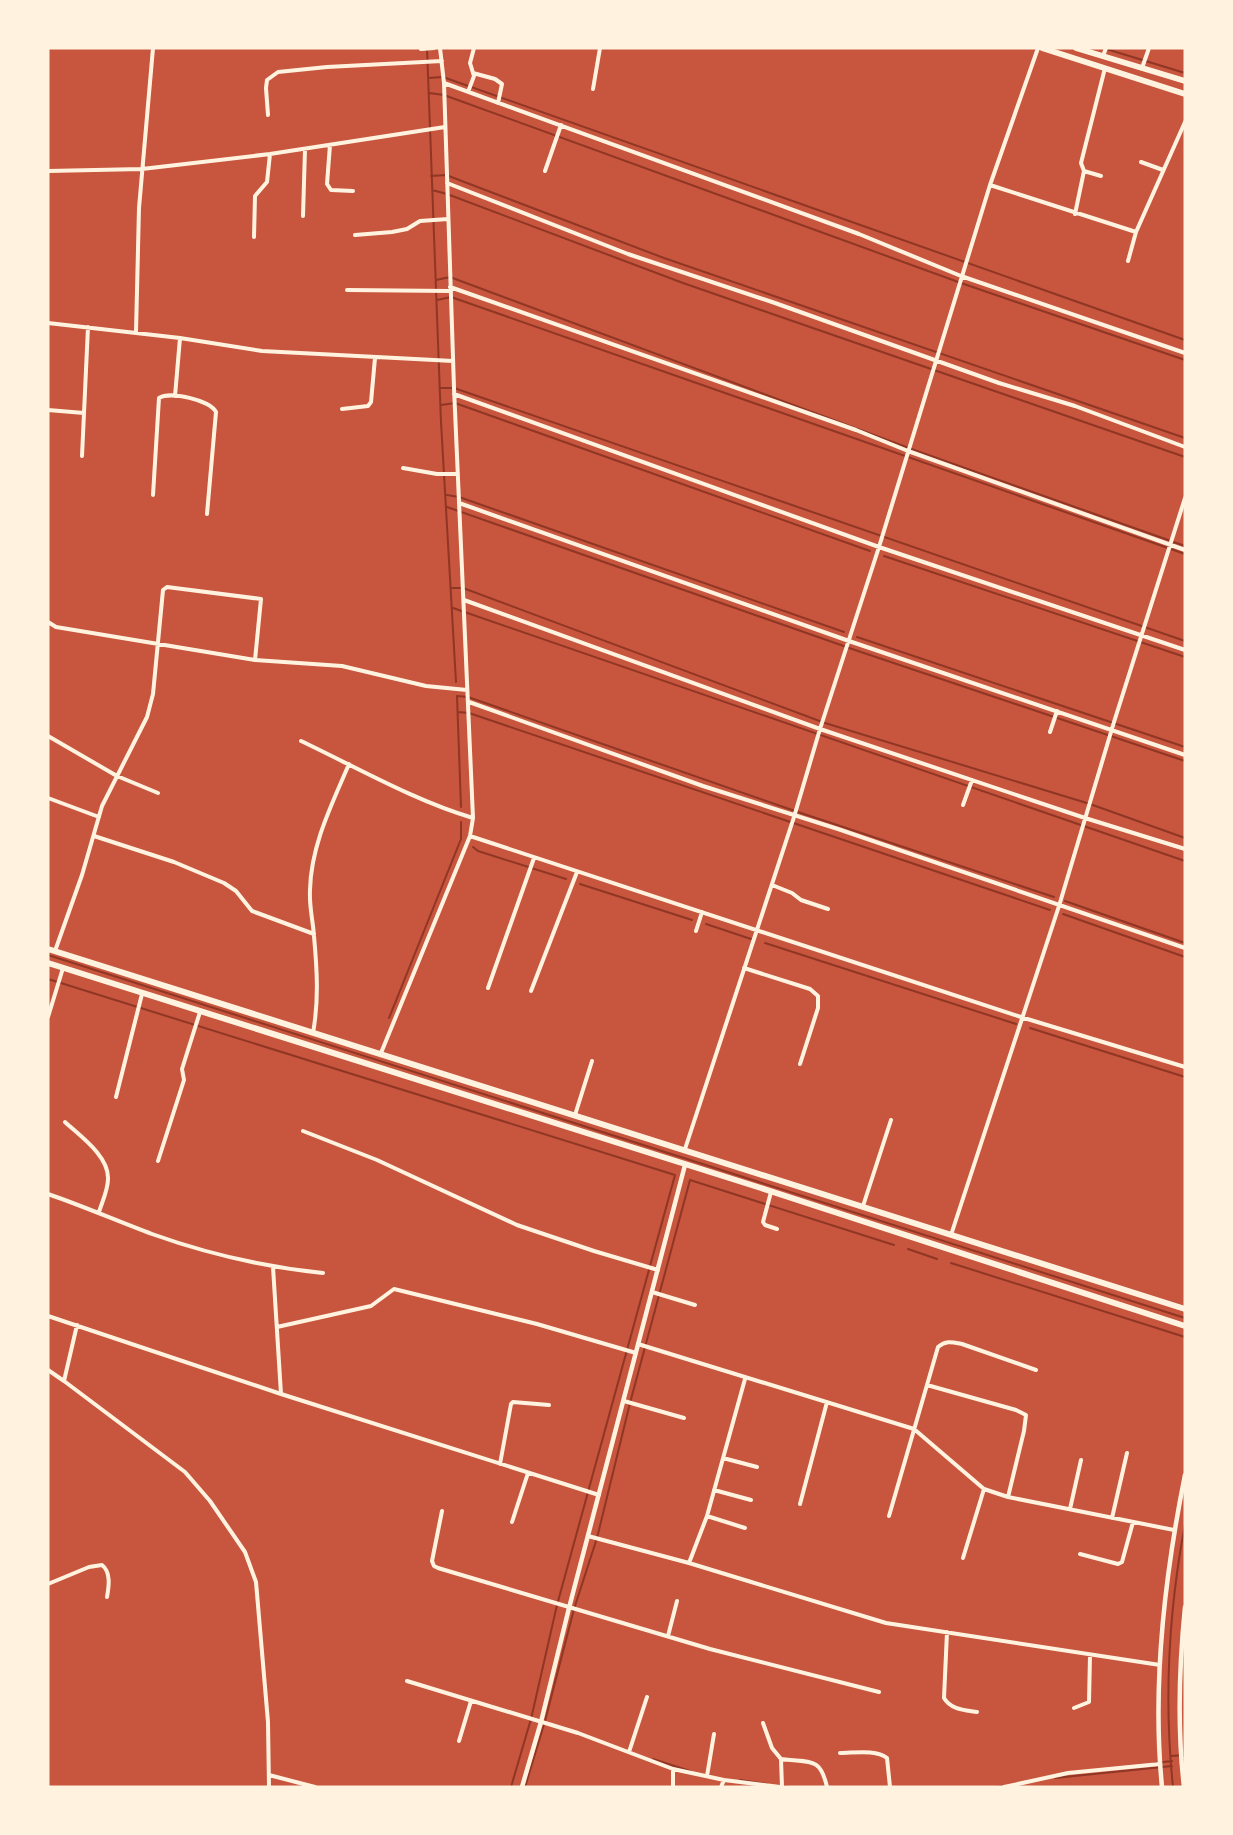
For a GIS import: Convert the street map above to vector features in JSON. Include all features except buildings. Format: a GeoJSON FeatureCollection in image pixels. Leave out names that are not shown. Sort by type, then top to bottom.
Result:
{"type":"FeatureCollection","features":[{"type":"Feature","properties":{"kind":"main road"},"geometry":{"type":"LineString","coordinates":[[1040,48],[1185,94]]}},
{"type":"Feature","properties":{"kind":"main road"},"geometry":{"type":"LineString","coordinates":[[1076,48],[1185,81]]}},
{"type":"Feature","properties":{"kind":"main road"},"geometry":{"type":"LineString","coordinates":[[52,950],[1185,1309]]}},
{"type":"Feature","properties":{"kind":"main road"},"geometry":{"type":"LineString","coordinates":[[48,963],[771,1191],[1185,1326]]}},
{"type":"Feature","properties":{"kind":"main road"},"geometry":{"type":"LineString","coordinates":[[510,1110],[514,1096]]}},
{"type":"Feature","properties":{"kind":"main road"},"geometry":{"type":"LineString","coordinates":[[760,1188],[764,1174]]}},
{"type":"Feature","properties":{"kind":"main road"},"geometry":{"type":"LineString","coordinates":[[1112,1302],[1116,1287]]}},
{"type":"Feature","properties":{"kind":"street"},"geometry":{"type":"LineString","coordinates":[[136,332],[142,168],[153,48]]}},
{"type":"Feature","properties":{"kind":"street"},"geometry":{"type":"LineString","coordinates":[[420,50],[432,48]]}},
{"type":"Feature","properties":{"kind":"street"},"geometry":{"type":"LineString","coordinates":[[381,1053],[470,836],[473,818],[454,394],[444,83],[440,48]]}},
{"type":"Feature","properties":{"kind":"street"},"geometry":{"type":"LineString","coordinates":[[468,92],[473,73],[470,63],[474,48]]}},
{"type":"Feature","properties":{"kind":"street"},"geometry":{"type":"LineString","coordinates":[[593,89],[600,48]]}},
{"type":"Feature","properties":{"kind":"street"},"geometry":{"type":"LineString","coordinates":[[685,1149],[794,817],[990,185],[1040,48]]}},
{"type":"Feature","properties":{"kind":"street"},"geometry":{"type":"LineString","coordinates":[[1103,57],[1106,48]]}},
{"type":"Feature","properties":{"kind":"street"},"geometry":{"type":"LineString","coordinates":[[1142,68],[1149,48]]}},
{"type":"Feature","properties":{"kind":"street"},"geometry":{"type":"LineString","coordinates":[[268,115],[267,80],[278,72],[442,61]]}},
{"type":"Feature","properties":{"kind":"street"},"geometry":{"type":"LineString","coordinates":[[1075,214],[1084,171],[1082,163],[1084,147],[1105,68]]}},
{"type":"Feature","properties":{"kind":"street"},"geometry":{"type":"LineString","coordinates":[[473,73],[495,79],[502,84],[498,103]]}},
{"type":"Feature","properties":{"kind":"street"},"geometry":{"type":"LineString","coordinates":[[444,83],[859,234],[961,276],[1185,353]]}},
{"type":"Feature","properties":{"kind":"street"},"geometry":{"type":"LineString","coordinates":[[1128,261],[1136,232],[1185,122]]}},
{"type":"Feature","properties":{"kind":"street"},"geometry":{"type":"LineString","coordinates":[[545,171],[561,125]]}},
{"type":"Feature","properties":{"kind":"street"},"geometry":{"type":"LineString","coordinates":[[48,171],[142,168],[270,154],[445,127]]}},
{"type":"Feature","properties":{"kind":"street"},"geometry":{"type":"LineString","coordinates":[[330,145],[327,184],[331,190],[353,191]]}},
{"type":"Feature","properties":{"kind":"street"},"geometry":{"type":"LineString","coordinates":[[303,216],[305,149]]}},
{"type":"Feature","properties":{"kind":"street"},"geometry":{"type":"LineString","coordinates":[[254,237],[255,196],[267,182],[270,154]]}},
{"type":"Feature","properties":{"kind":"street"},"geometry":{"type":"LineString","coordinates":[[1141,162],[1163,170]]}},
{"type":"Feature","properties":{"kind":"street"},"geometry":{"type":"LineString","coordinates":[[1084,171],[1101,176]]}},
{"type":"Feature","properties":{"kind":"street"},"geometry":{"type":"LineString","coordinates":[[447,183],[628,254],[775,303],[999,383],[1075,406],[1185,447]]}},
{"type":"Feature","properties":{"kind":"street"},"geometry":{"type":"LineString","coordinates":[[990,185],[1136,232]]}},
{"type":"Feature","properties":{"kind":"street"},"geometry":{"type":"LineString","coordinates":[[355,235],[407,229],[423,221],[448,219]]}},
{"type":"Feature","properties":{"kind":"street"},"geometry":{"type":"LineString","coordinates":[[347,290],[433,291],[450,289],[855,430],[1185,550]]}},
{"type":"Feature","properties":{"kind":"street"},"geometry":{"type":"LineString","coordinates":[[48,323],[136,332],[262,351],[453,362]]}},
{"type":"Feature","properties":{"kind":"street"},"geometry":{"type":"LineString","coordinates":[[82,456],[88,327]]}},
{"type":"Feature","properties":{"kind":"street"},"geometry":{"type":"LineString","coordinates":[[175,396],[180,338]]}},
{"type":"Feature","properties":{"kind":"street"},"geometry":{"type":"LineString","coordinates":[[342,409],[360,408],[368,406],[371,402],[375,358]]}},
{"type":"Feature","properties":{"kind":"street"},"geometry":{"type":"LineString","coordinates":[[454,394],[879,548],[1185,650]]}},
{"type":"Feature","properties":{"kind":"street"},"geometry":{"type":"LineString","coordinates":[[153,495],[158,402],[163,395],[206,402],[213,406],[216,412],[207,514]]}},
{"type":"Feature","properties":{"kind":"street"},"geometry":{"type":"LineString","coordinates":[[48,410],[84,413]]}},
{"type":"Feature","properties":{"kind":"street"},"geometry":{"type":"LineString","coordinates":[[403,468],[437,474],[458,474]]}},
{"type":"Feature","properties":{"kind":"street"},"geometry":{"type":"LineString","coordinates":[[951,1236],[1059,906],[1185,498]]}},
{"type":"Feature","properties":{"kind":"street"},"geometry":{"type":"LineString","coordinates":[[459,503],[849,641],[1185,754]]}},
{"type":"Feature","properties":{"kind":"street"},"geometry":{"type":"LineString","coordinates":[[52,950],[99,817],[151,707],[163,590],[167,587],[261,599],[255,660]]}},
{"type":"Feature","properties":{"kind":"street"},"geometry":{"type":"LineString","coordinates":[[464,600],[820,729],[1185,849]]}},
{"type":"Feature","properties":{"kind":"street"},"geometry":{"type":"LineString","coordinates":[[48,622],[56,627],[255,660],[342,666],[426,686],[467,690]]}},
{"type":"Feature","properties":{"kind":"street"},"geometry":{"type":"LineString","coordinates":[[469,702],[794,817],[838,829],[1185,948]]}},
{"type":"Feature","properties":{"kind":"street"},"geometry":{"type":"LineString","coordinates":[[1050,732],[1057,711]]}},
{"type":"Feature","properties":{"kind":"street"},"geometry":{"type":"LineString","coordinates":[[48,736],[117,776],[158,793]]}},
{"type":"Feature","properties":{"kind":"street"},"geometry":{"type":"LineString","coordinates":[[301,741],[437,805],[473,818]]}},
{"type":"Feature","properties":{"kind":"street"},"geometry":{"type":"LineString","coordinates":[[313,1033],[317,1007],[314,934],[309,890],[314,855],[322,829],[349,764]]}},
{"type":"Feature","properties":{"kind":"street"},"geometry":{"type":"LineString","coordinates":[[963,805],[972,780]]}},
{"type":"Feature","properties":{"kind":"street"},"geometry":{"type":"LineString","coordinates":[[48,798],[99,817]]}},
{"type":"Feature","properties":{"kind":"street"},"geometry":{"type":"LineString","coordinates":[[94,836],[174,862],[225,883],[236,891],[252,911],[314,934]]}},
{"type":"Feature","properties":{"kind":"street"},"geometry":{"type":"LineString","coordinates":[[470,836],[1021,1017],[1185,1067]]}},
{"type":"Feature","properties":{"kind":"street"},"geometry":{"type":"LineString","coordinates":[[488,988],[534,858]]}},
{"type":"Feature","properties":{"kind":"street"},"geometry":{"type":"LineString","coordinates":[[531,991],[577,872]]}},
{"type":"Feature","properties":{"kind":"street"},"geometry":{"type":"LineString","coordinates":[[772,885],[792,893],[801,900],[828,909]]}},
{"type":"Feature","properties":{"kind":"street"},"geometry":{"type":"LineString","coordinates":[[696,931],[702,912]]}},
{"type":"Feature","properties":{"kind":"street"},"geometry":{"type":"LineString","coordinates":[[48,1017],[63,967]]}},
{"type":"Feature","properties":{"kind":"street"},"geometry":{"type":"LineString","coordinates":[[744,968],[810,989],[818,996],[818,1008],[800,1064]]}},
{"type":"Feature","properties":{"kind":"street"},"geometry":{"type":"LineString","coordinates":[[116,1097],[142,994]]}},
{"type":"Feature","properties":{"kind":"street"},"geometry":{"type":"LineString","coordinates":[[158,1161],[184,1080],[182,1069],[200,1012]]}},
{"type":"Feature","properties":{"kind":"street"},"geometry":{"type":"LineString","coordinates":[[575,1115],[592,1061]]}},
{"type":"Feature","properties":{"kind":"street"},"geometry":{"type":"LineString","coordinates":[[863,1206],[891,1120]]}},
{"type":"Feature","properties":{"kind":"street"},"geometry":{"type":"LineString","coordinates":[[65,1122],[98,1155],[106,1167],[108,1180],[99,1212]]}},
{"type":"Feature","properties":{"kind":"street"},"geometry":{"type":"LineString","coordinates":[[303,1131],[377,1160],[517,1226],[658,1270]]}},
{"type":"Feature","properties":{"kind":"street"},"geometry":{"type":"LineString","coordinates":[[522,1787],[541,1722],[685,1165]]}},
{"type":"Feature","properties":{"kind":"street"},"geometry":{"type":"LineString","coordinates":[[771,1191],[763,1222],[777,1229]]}},
{"type":"Feature","properties":{"kind":"street"},"geometry":{"type":"LineString","coordinates":[[48,1194],[171,1240],[273,1267],[323,1273]]}},
{"type":"Feature","properties":{"kind":"street"},"geometry":{"type":"LineString","coordinates":[[273,1267],[281,1394]]}},
{"type":"Feature","properties":{"kind":"street"},"geometry":{"type":"LineString","coordinates":[[277,1327],[371,1306],[391,1290],[396,1289],[537,1324],[636,1353]]}},
{"type":"Feature","properties":{"kind":"street"},"geometry":{"type":"LineString","coordinates":[[652,1293],[695,1305]]}},
{"type":"Feature","properties":{"kind":"street"},"geometry":{"type":"LineString","coordinates":[[48,1316],[281,1394],[599,1495]]}},
{"type":"Feature","properties":{"kind":"street"},"geometry":{"type":"LineString","coordinates":[[64,1382],[77,1325]]}},
{"type":"Feature","properties":{"kind":"street"},"geometry":{"type":"LineString","coordinates":[[889,1516],[935,1353],[944,1342],[962,1344],[1036,1370]]}},
{"type":"Feature","properties":{"kind":"street"},"geometry":{"type":"LineString","coordinates":[[637,1344],[914,1429],[984,1489],[1008,1497],[1174,1530]]}},
{"type":"Feature","properties":{"kind":"street"},"geometry":{"type":"LineString","coordinates":[[48,1370],[185,1472],[210,1501],[245,1552],[256,1582],[268,1712],[269,1787]]}},
{"type":"Feature","properties":{"kind":"street"},"geometry":{"type":"LineString","coordinates":[[689,1563],[707,1516],[745,1378]]}},
{"type":"Feature","properties":{"kind":"street"},"geometry":{"type":"LineString","coordinates":[[927,1385],[1016,1410],[1026,1415],[1008,1497]]}},
{"type":"Feature","properties":{"kind":"street"},"geometry":{"type":"LineString","coordinates":[[624,1401],[684,1419]]}},
{"type":"Feature","properties":{"kind":"street"},"geometry":{"type":"LineString","coordinates":[[500,1464],[511,1404],[513,1402],[549,1405]]}},
{"type":"Feature","properties":{"kind":"street"},"geometry":{"type":"LineString","coordinates":[[800,1504],[827,1402]]}},
{"type":"Feature","properties":{"kind":"street"},"geometry":{"type":"LineString","coordinates":[[1112,1518],[1127,1453]]}},
{"type":"Feature","properties":{"kind":"street"},"geometry":{"type":"LineString","coordinates":[[723,1458],[757,1467]]}},
{"type":"Feature","properties":{"kind":"street"},"geometry":{"type":"LineString","coordinates":[[1070,1509],[1081,1460]]}},
{"type":"Feature","properties":{"kind":"street"},"geometry":{"type":"LineString","coordinates":[[512,1522],[528,1473]]}},
{"type":"Feature","properties":{"kind":"street"},"geometry":{"type":"LineString","coordinates":[[1162,1787],[1160,1764],[1161,1663],[1174,1530],[1185,1475]]}},
{"type":"Feature","properties":{"kind":"street"},"geometry":{"type":"LineString","coordinates":[[963,1558],[984,1489]]}},
{"type":"Feature","properties":{"kind":"street"},"geometry":{"type":"LineString","coordinates":[[714,1490],[752,1500]]}},
{"type":"Feature","properties":{"kind":"street"},"geometry":{"type":"LineString","coordinates":[[442,1511],[432,1561],[434,1566],[442,1570],[668,1636],[879,1692]]}},
{"type":"Feature","properties":{"kind":"street"},"geometry":{"type":"LineString","coordinates":[[707,1516],[745,1528]]}},
{"type":"Feature","properties":{"kind":"street"},"geometry":{"type":"LineString","coordinates":[[1080,1554],[1118,1564],[1122,1562],[1133,1522]]}},
{"type":"Feature","properties":{"kind":"street"},"geometry":{"type":"LineString","coordinates":[[588,1536],[689,1563],[885,1623],[1090,1655],[1161,1663]]}},
{"type":"Feature","properties":{"kind":"street"},"geometry":{"type":"LineString","coordinates":[[48,1584],[89,1566],[102,1565],[108,1574],[107,1597]]}},
{"type":"Feature","properties":{"kind":"street"},"geometry":{"type":"LineString","coordinates":[[668,1636],[677,1601]]}},
{"type":"Feature","properties":{"kind":"street"},"geometry":{"type":"LineString","coordinates":[[1184,1787],[1179,1710],[1185,1607]]}},
{"type":"Feature","properties":{"kind":"street"},"geometry":{"type":"LineString","coordinates":[[947,1632],[944,1698],[947,1704],[954,1708],[977,1712]]}},
{"type":"Feature","properties":{"kind":"street"},"geometry":{"type":"LineString","coordinates":[[1074,1707],[1089,1702],[1090,1655]]}},
{"type":"Feature","properties":{"kind":"street"},"geometry":{"type":"LineString","coordinates":[[407,1682],[541,1722],[674,1768],[724,1780],[781,1787],[781,1759],[772,1748],[763,1723]]}},
{"type":"Feature","properties":{"kind":"street"},"geometry":{"type":"LineString","coordinates":[[629,1752],[647,1697]]}},
{"type":"Feature","properties":{"kind":"street"},"geometry":{"type":"LineString","coordinates":[[459,1741],[471,1701]]}},
{"type":"Feature","properties":{"kind":"street"},"geometry":{"type":"LineString","coordinates":[[707,1776],[714,1734]]}},
{"type":"Feature","properties":{"kind":"street"},"geometry":{"type":"LineString","coordinates":[[840,1754],[884,1755],[887,1758],[890,1787]]}},
{"type":"Feature","properties":{"kind":"street"},"geometry":{"type":"LineString","coordinates":[[781,1759],[815,1763],[823,1772],[827,1787]]}},
{"type":"Feature","properties":{"kind":"street"},"geometry":{"type":"LineString","coordinates":[[1005,1787],[1068,1773],[1160,1764]]}},
{"type":"Feature","properties":{"kind":"street"},"geometry":{"type":"LineString","coordinates":[[673,1787],[674,1768]]}},
{"type":"Feature","properties":{"kind":"street"},"geometry":{"type":"LineString","coordinates":[[269,1775],[315,1787]]}},
{"type":"Feature","properties":{"kind":"street"},"geometry":{"type":"LineString","coordinates":[[722,1787],[724,1780]]}},
{"type":"Feature","properties":{"kind":"waterway"},"geometry":{"type":"LineString","coordinates":[[427,48],[441,422],[456,682]]}},
{"type":"Feature","properties":{"kind":"waterway"},"geometry":{"type":"LineString","coordinates":[[1103,48],[1185,73]]}},
{"type":"Feature","properties":{"kind":"waterway"},"geometry":{"type":"LineString","coordinates":[[428,78],[443,77],[1185,340]]}},
{"type":"Feature","properties":{"kind":"waterway"},"geometry":{"type":"LineString","coordinates":[[429,93],[444,95],[961,283],[1185,360]]}},
{"type":"Feature","properties":{"kind":"waterway"},"geometry":{"type":"LineString","coordinates":[[431,176],[446,175],[664,258],[1185,438]]}},
{"type":"Feature","properties":{"kind":"waterway"},"geometry":{"type":"LineString","coordinates":[[432,190],[683,283],[1185,457]]}},
{"type":"Feature","properties":{"kind":"waterway"},"geometry":{"type":"LineString","coordinates":[[436,280],[450,277],[917,451],[1185,546]]}},
{"type":"Feature","properties":{"kind":"waterway"},"geometry":{"type":"LineString","coordinates":[[437,300],[451,297],[1185,554]]}},
{"type":"Feature","properties":{"kind":"waterway"},"geometry":{"type":"LineString","coordinates":[[440,388],[454,388],[1185,641]]}},
{"type":"Feature","properties":{"kind":"waterway"},"geometry":{"type":"LineString","coordinates":[[441,405],[455,403],[870,551]]}},
{"type":"Feature","properties":{"kind":"waterway"},"geometry":{"type":"LineString","coordinates":[[447,495],[459,497],[844,632]]}},
{"type":"Feature","properties":{"kind":"waterway"},"geometry":{"type":"LineString","coordinates":[[447,507],[855,650],[1185,761]]}},
{"type":"Feature","properties":{"kind":"waterway"},"geometry":{"type":"LineString","coordinates":[[884,556],[1185,657]]}},
{"type":"Feature","properties":{"kind":"waterway"},"geometry":{"type":"LineString","coordinates":[[452,588],[463,588],[825,723],[1090,804],[1185,838]]}},
{"type":"Feature","properties":{"kind":"waterway"},"geometry":{"type":"LineString","coordinates":[[453,608],[1185,861]]}},
{"type":"Feature","properties":{"kind":"waterway"},"geometry":{"type":"LineString","coordinates":[[857,637],[1185,747]]}},
{"type":"Feature","properties":{"kind":"waterway"},"geometry":{"type":"LineString","coordinates":[[461,807],[457,696],[468,697],[795,811],[1054,897]]}},
{"type":"Feature","properties":{"kind":"waterway"},"geometry":{"type":"LineString","coordinates":[[458,712],[469,713],[1050,910]]}},
{"type":"Feature","properties":{"kind":"waterway"},"geometry":{"type":"LineString","coordinates":[[389,1018],[461,839],[461,822]]}},
{"type":"Feature","properties":{"kind":"waterway"},"geometry":{"type":"LineString","coordinates":[[473,847],[478,851],[566,879]]}},
{"type":"Feature","properties":{"kind":"waterway"},"geometry":{"type":"LineString","coordinates":[[580,884],[692,920]]}},
{"type":"Feature","properties":{"kind":"waterway"},"geometry":{"type":"LineString","coordinates":[[1065,901],[1185,943]]}},
{"type":"Feature","properties":{"kind":"waterway"},"geometry":{"type":"LineString","coordinates":[[1063,914],[1185,957]]}},
{"type":"Feature","properties":{"kind":"waterway"},"geometry":{"type":"LineString","coordinates":[[706,924],[751,939]]}},
{"type":"Feature","properties":{"kind":"waterway"},"geometry":{"type":"LineString","coordinates":[[765,943],[1016,1024]]}},
{"type":"Feature","properties":{"kind":"waterway"},"geometry":{"type":"LineString","coordinates":[[48,955],[1185,1318]]}},
{"type":"Feature","properties":{"kind":"waterway"},"geometry":{"type":"LineString","coordinates":[[48,979],[675,1175],[557,1605],[531,1719],[511,1787]]}},
{"type":"Feature","properties":{"kind":"waterway"},"geometry":{"type":"LineString","coordinates":[[1030,1028],[1185,1077]]}},
{"type":"Feature","properties":{"kind":"waterway"},"geometry":{"type":"LineString","coordinates":[[525,1787],[574,1609],[597,1538],[630,1403],[690,1180],[894,1245]]}},
{"type":"Feature","properties":{"kind":"waterway"},"geometry":{"type":"LineString","coordinates":[[908,1249],[937,1259]]}},
{"type":"Feature","properties":{"kind":"waterway"},"geometry":{"type":"LineString","coordinates":[[951,1263],[1185,1337]]}},
{"type":"Feature","properties":{"kind":"waterway"},"geometry":{"type":"LineString","coordinates":[[1173,1787],[1169,1722],[1170,1655],[1175,1589],[1185,1524]]}},
{"type":"Feature","properties":{"kind":"waterway"},"geometry":{"type":"LineString","coordinates":[[1171,1756],[1185,1755]]}},
{"type":"Feature","properties":{"kind":"waterway"},"geometry":{"type":"LineString","coordinates":[[653,1759],[690,1771]]}},
{"type":"Feature","properties":{"kind":"waterway"},"geometry":{"type":"LineString","coordinates":[[1154,1763],[1172,1761]]}},
{"type":"Feature","properties":{"kind":"waterway"},"geometry":{"type":"LineString","coordinates":[[1055,1778],[1172,1766]]}},
{"type":"Feature","properties":{"kind":"waterway"},"geometry":{"type":"LineString","coordinates":[[740,1780],[767,1784]]}},
{"type":"Feature","properties":{"kind":"waterway"},"geometry":{"type":"LineString","coordinates":[[782,1786],[791,1787]]}},
{"type":"Feature","properties":{"kind":"waterway"},"geometry":{"type":"LineString","coordinates":[[994,1787],[1003,1786]]}}]}
